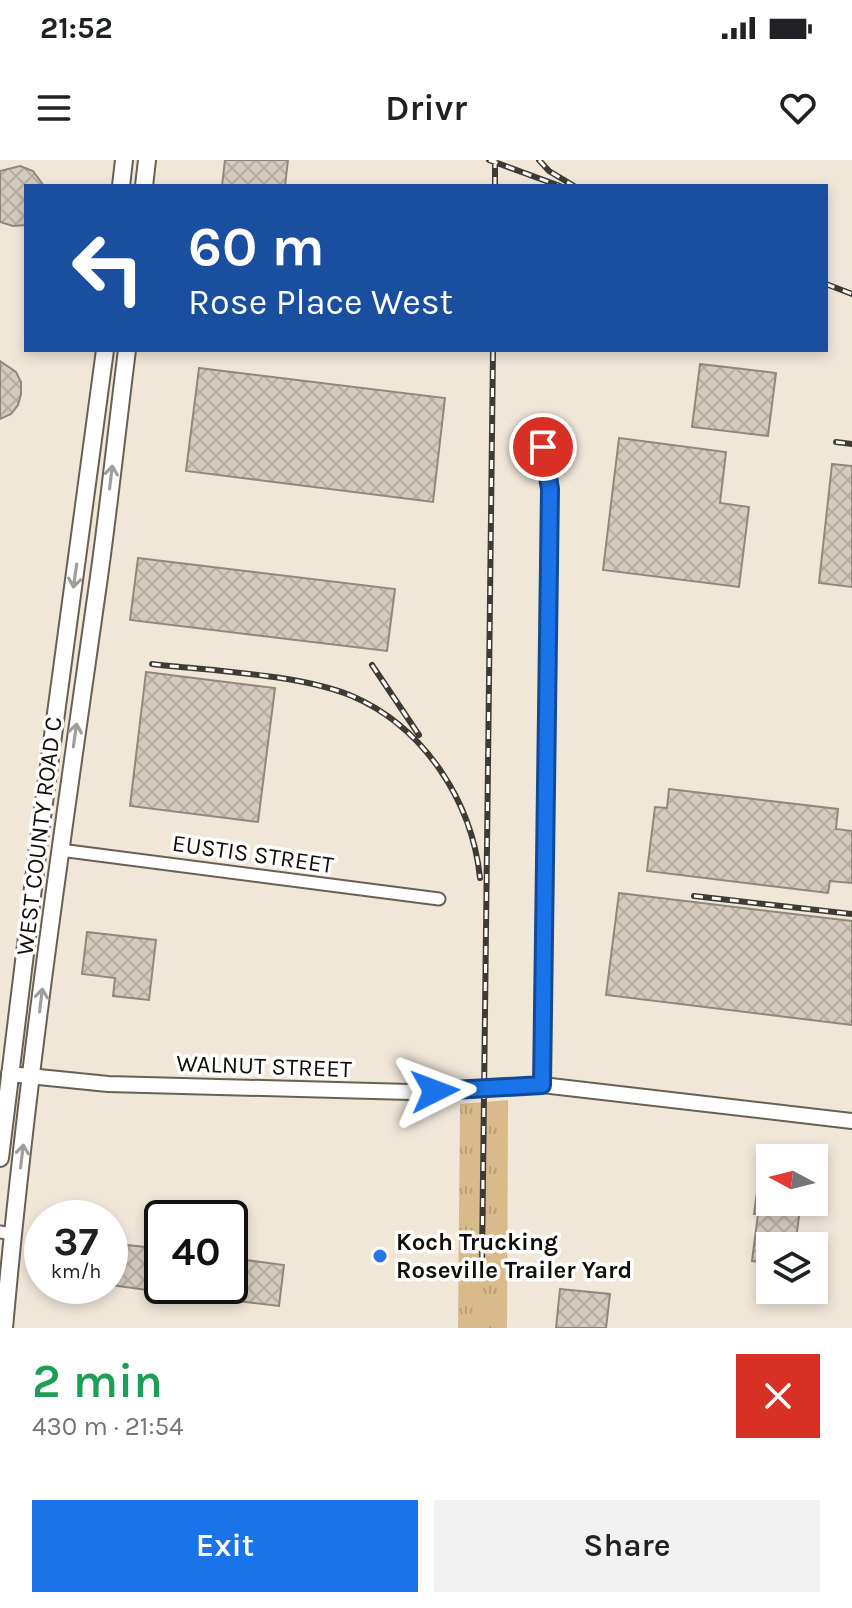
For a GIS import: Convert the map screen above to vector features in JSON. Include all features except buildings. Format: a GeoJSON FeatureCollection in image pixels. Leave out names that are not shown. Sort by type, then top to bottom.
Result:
{"type":"FeatureCollection","features":[{"type":"Feature","properties":{"kind":"main road"},"geometry":{"type":"LineString","coordinates":[[121,184],[124,160]]}},
{"type":"Feature","properties":{"kind":"main road"},"geometry":{"type":"LineString","coordinates":[[144,184],[147,160]]}},
{"type":"Feature","properties":{"kind":"main road","name":"WEST COUNTY ROAD C"},"geometry":{"type":"LineString","coordinates":[[0,1158],[105,352]]}},
{"type":"Feature","properties":{"kind":"main road","name":"WEST COUNTY ROAD C"},"geometry":{"type":"LineString","coordinates":[[4,1328],[6,1233],[32,1078],[127,352]]}},
{"type":"Feature","properties":{"kind":"street"},"geometry":{"type":"LineString","coordinates":[[542,1085],[550,489],[543,447]]}},
{"type":"Feature","properties":{"kind":"street","name":"EUSTIS STREET"},"geometry":{"type":"LineString","coordinates":[[60,850],[439,899]]}},
{"type":"Feature","properties":{"kind":"street","name":"WALNUT STREET"},"geometry":{"type":"LineString","coordinates":[[9,1074],[108,1084],[396,1092],[542,1085],[852,1121]]}},
{"type":"Feature","properties":{"kind":"green space"},"geometry":{"type":"Polygon","coordinates":[[[508,1100],[507,1328],[458,1328],[460,1104],[508,1100]]]}},
{"type":"Feature","properties":{"kind":"railway"},"geometry":{"type":"LineString","coordinates":[[489,160],[555,184]]}},
{"type":"Feature","properties":{"kind":"railway"},"geometry":{"type":"LineString","coordinates":[[495,160],[495,184]]}},
{"type":"Feature","properties":{"kind":"railway"},"geometry":{"type":"LineString","coordinates":[[539,160],[549,171],[571,184]]}},
{"type":"Feature","properties":{"kind":"railway"},"geometry":{"type":"LineString","coordinates":[[828,285],[852,294]]}},
{"type":"Feature","properties":{"kind":"railway"},"geometry":{"type":"LineString","coordinates":[[482,1261],[493,352]]}},
{"type":"Feature","properties":{"kind":"railway"},"geometry":{"type":"LineString","coordinates":[[836,442],[852,444]]}},
{"type":"Feature","properties":{"kind":"railway"},"geometry":{"type":"LineString","coordinates":[[152,664],[254,674],[307,683],[352,696],[378,710],[422,747],[440,770],[467,821],[480,878]]}},
{"type":"Feature","properties":{"kind":"railway"},"geometry":{"type":"LineString","coordinates":[[372,665],[419,735]]}},
{"type":"Feature","properties":{"kind":"railway"},"geometry":{"type":"LineString","coordinates":[[694,896],[852,914]]}},
{"type":"Feature","properties":{"kind":"place","name":"Koch Trucking Roseville Trailer Yard"},"geometry":{"type":"Point","coordinates":[380,1256]}},
{"type":"Feature","properties":{"kind":"route"},"geometry":{"type":"LineString","coordinates":[[435,1091],[542,1085],[550,489],[543,447]]}}]}
